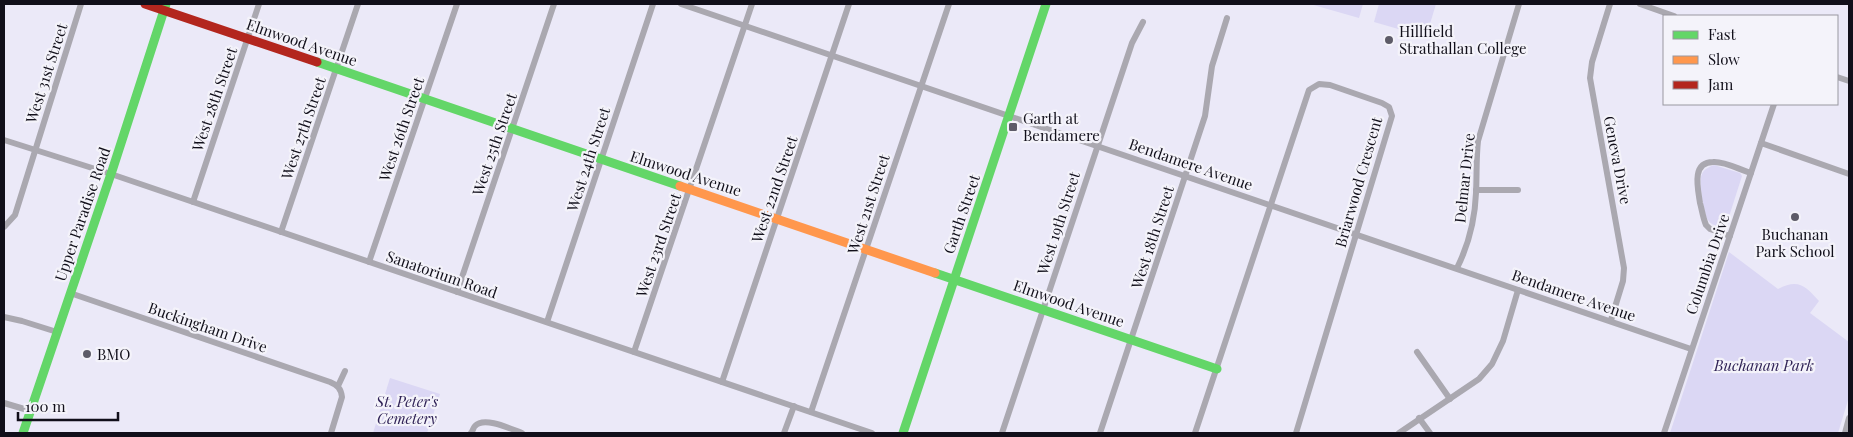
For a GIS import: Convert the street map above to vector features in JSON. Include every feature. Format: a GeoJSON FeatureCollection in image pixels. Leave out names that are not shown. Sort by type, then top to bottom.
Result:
{"type":"FeatureCollection","features":[{"type":"Feature","properties":{"kind":"street","name":"West 31st Street"},"geometry":{"type":"LineString","coordinates":[[4,227],[15,215],[81,4]]}},
{"type":"Feature","properties":{"kind":"street","name":"Elmwood Avenue"},"geometry":{"type":"LineString","coordinates":[[146,4],[165,7],[337,69],[867,248],[1217,369]]}},
{"type":"Feature","properties":{"kind":"street","name":"West 28th Street"},"geometry":{"type":"LineString","coordinates":[[192,202],[259,4]]}},
{"type":"Feature","properties":{"kind":"street","name":"West 27th Street"},"geometry":{"type":"LineString","coordinates":[[281,232],[358,4]]}},
{"type":"Feature","properties":{"kind":"street","name":"West 26th Street"},"geometry":{"type":"LineString","coordinates":[[369,262],[457,4]]}},
{"type":"Feature","properties":{"kind":"street","name":"West 25th Street"},"geometry":{"type":"LineString","coordinates":[[457,292],[554,4]]}},
{"type":"Feature","properties":{"kind":"street","name":"West 24th Street"},"geometry":{"type":"LineString","coordinates":[[547,322],[653,4]]}},
{"type":"Feature","properties":{"kind":"street","name":"Bendamere Avenue"},"geometry":{"type":"LineString","coordinates":[[681,4],[1009,114],[1691,349]]}},
{"type":"Feature","properties":{"kind":"street","name":"West 23rd Street"},"geometry":{"type":"LineString","coordinates":[[634,352],[752,4]]}},
{"type":"Feature","properties":{"kind":"street","name":"West 22nd Street"},"geometry":{"type":"LineString","coordinates":[[722,382],[849,4]]}},
{"type":"Feature","properties":{"kind":"street","name":"West 21st Street"},"geometry":{"type":"LineString","coordinates":[[811,412],[949,4]]}},
{"type":"Feature","properties":{"kind":"street","name":"Garth Street"},"geometry":{"type":"LineString","coordinates":[[903,433],[1046,4]]}},
{"type":"Feature","properties":{"kind":"street","name":"Delmar Drive"},"geometry":{"type":"LineString","coordinates":[[1457,268],[1471,234],[1476,190],[1478,141],[1519,4]]}},
{"type":"Feature","properties":{"kind":"street","name":"Geneva Drive"},"geometry":{"type":"LineString","coordinates":[[1610,4],[1594,57],[1590,78],[1624,268],[1623,280],[1611,320]]}},
{"type":"Feature","properties":{"kind":"street"},"geometry":{"type":"LineString","coordinates":[[1640,4],[1671,15]]}},
{"type":"Feature","properties":{"kind":"street","name":"Upper Paradise Road"},"geometry":{"type":"LineString","coordinates":[[23,433],[111,174],[165,7]]}},
{"type":"Feature","properties":{"kind":"street","name":"West 18th Street"},"geometry":{"type":"LineString","coordinates":[[1100,433],[1205,116],[1212,66],[1227,18]]}},
{"type":"Feature","properties":{"kind":"street","name":"West 19th Street"},"geometry":{"type":"LineString","coordinates":[[1002,433],[1132,42],[1144,22]]}},
{"type":"Feature","properties":{"kind":"street","name":"Briarwood Crescent"},"geometry":{"type":"LineString","coordinates":[[1195,433],[1309,90],[1320,84],[1330,85],[1389,107],[1392,116],[1296,433]]}},
{"type":"Feature","properties":{"kind":"street","name":"Columbia Drive"},"geometry":{"type":"LineString","coordinates":[[1664,433],[1774,105]]}},
{"type":"Feature","properties":{"kind":"street","name":"Sanatorium Road"},"geometry":{"type":"LineString","coordinates":[[4,140],[111,174],[872,433]]}},
{"type":"Feature","properties":{"kind":"street"},"geometry":{"type":"LineString","coordinates":[[1761,143],[1849,174]]}},
{"type":"Feature","properties":{"kind":"street"},"geometry":{"type":"LineString","coordinates":[[1730,236],[1706,225],[1697,186],[1697,174],[1705,164],[1711,162],[1717,162],[1751,173]]}},
{"type":"Feature","properties":{"kind":"street"},"geometry":{"type":"LineString","coordinates":[[1476,190],[1518,190]]}},
{"type":"Feature","properties":{"kind":"street"},"geometry":{"type":"LineString","coordinates":[[1399,433],[1479,379],[1492,364],[1503,341],[1518,290]]}},
{"type":"Feature","properties":{"kind":"street","name":"Buckingham Drive"},"geometry":{"type":"LineString","coordinates":[[70,293],[338,386]]}},
{"type":"Feature","properties":{"kind":"street"},"geometry":{"type":"LineString","coordinates":[[4,317],[57,332]]}},
{"type":"Feature","properties":{"kind":"street"},"geometry":{"type":"LineString","coordinates":[[1417,352],[1450,399]]}},
{"type":"Feature","properties":{"kind":"street"},"geometry":{"type":"LineString","coordinates":[[330,433],[342,397],[338,386],[345,370]]}},
{"type":"Feature","properties":{"kind":"street"},"geometry":{"type":"LineString","coordinates":[[4,403],[30,412]]}},
{"type":"Feature","properties":{"kind":"street"},"geometry":{"type":"LineString","coordinates":[[784,433],[794,406]]}},
{"type":"Feature","properties":{"kind":"street"},"geometry":{"type":"LineString","coordinates":[[1419,418],[1430,433]]}},
{"type":"Feature","properties":{"kind":"street"},"geometry":{"type":"LineString","coordinates":[[1844,433],[1849,418]]}},
{"type":"Feature","properties":{"kind":"street"},"geometry":{"type":"LineString","coordinates":[[471,433],[475,426],[482,422],[491,422],[522,433]]}},
{"type":"Feature","properties":{"kind":"green space"},"geometry":{"type":"Polygon","coordinates":[[[1310,4],[1363,4],[1359,18],[1310,4]]]}},
{"type":"Feature","properties":{"kind":"green space"},"geometry":{"type":"Polygon","coordinates":[[[1379,4],[1436,4],[1426,37],[1374,22],[1379,4]]]}},
{"type":"Feature","properties":{"kind":"green space"},"geometry":{"type":"Polygon","coordinates":[[[1714,165],[1740,173],[1742,176],[1726,226],[1722,227],[1709,222],[1702,197],[1702,174],[1705,169],[1714,165]]]}},
{"type":"Feature","properties":{"kind":"green space","name":"Buchanan Park"},"geometry":{"type":"Polygon","coordinates":[[[1729,252],[1778,289],[1796,284],[1810,291],[1819,301],[1810,313],[1849,342],[1849,397],[1838,433],[1670,433],[1729,252]]]}},
{"type":"Feature","properties":{"kind":"green space","name":"St. Peter's Cemetery"},"geometry":{"type":"Polygon","coordinates":[[[390,378],[440,394],[427,433],[373,433],[390,378]]]}},
{"type":"Feature","properties":{"kind":"traffic: fast"},"geometry":{"type":"LineString","coordinates":[[23,433],[113,168],[166,4]]}},
{"type":"Feature","properties":{"kind":"traffic: fast"},"geometry":{"type":"LineString","coordinates":[[903,433],[1046,4]]}},
{"type":"Feature","properties":{"kind":"traffic: fast"},"geometry":{"type":"LineString","coordinates":[[317,62],[680,186]]}},
{"type":"Feature","properties":{"kind":"traffic: fast"},"geometry":{"type":"LineString","coordinates":[[935,273],[1217,369]]}},
{"type":"Feature","properties":{"kind":"traffic: slow"},"geometry":{"type":"LineString","coordinates":[[680,186],[935,273]]}},
{"type":"Feature","properties":{"kind":"traffic: jam"},"geometry":{"type":"LineString","coordinates":[[145,4],[317,62]]}},
{"type":"Feature","properties":{"kind":"place","name":"Hillfield Strathallan College"},"geometry":{"type":"Point","coordinates":[1389,40]}},
{"type":"Feature","properties":{"kind":"place","name":"Garth at Bendamere"},"geometry":{"type":"Point","coordinates":[1013,127]}},
{"type":"Feature","properties":{"kind":"place","name":"Buchanan Park School"},"geometry":{"type":"Point","coordinates":[1795,217]}},
{"type":"Feature","properties":{"kind":"place","name":"BMO"},"geometry":{"type":"Point","coordinates":[87,354]}}]}
